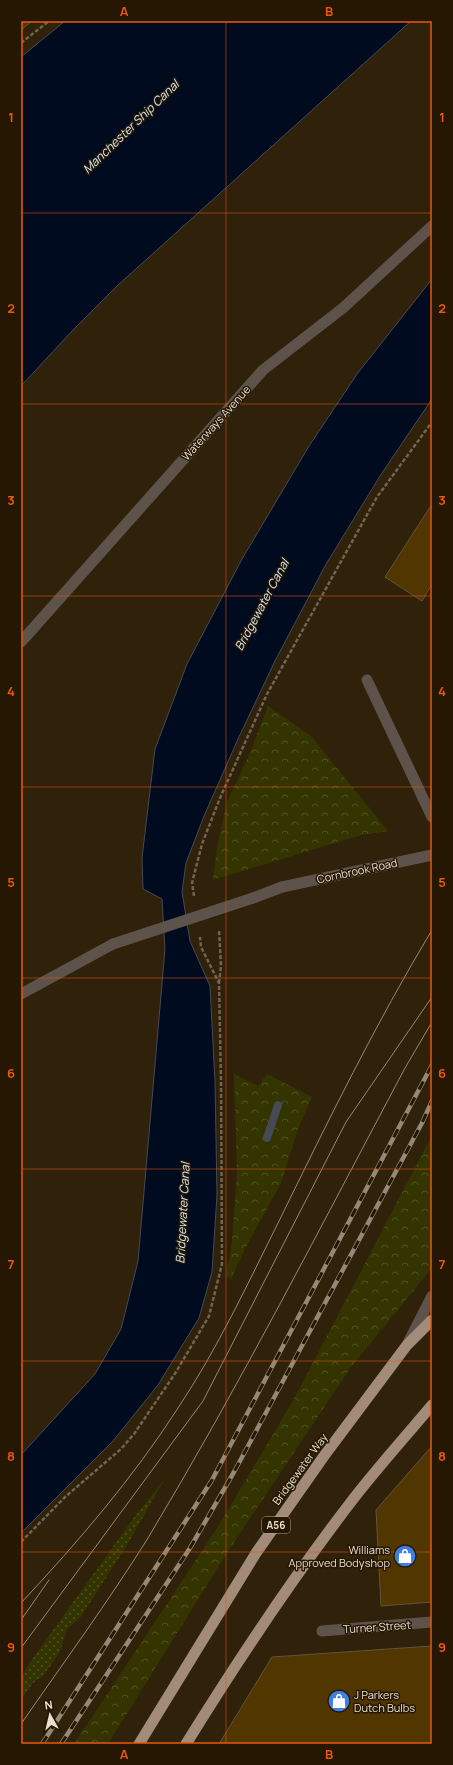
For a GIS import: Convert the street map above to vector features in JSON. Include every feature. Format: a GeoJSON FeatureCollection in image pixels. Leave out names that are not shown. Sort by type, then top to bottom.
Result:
{"type":"FeatureCollection","features":[{"type":"Feature","properties":{"kind":"highway","name":"Bridgewater Way"},"geometry":{"type":"LineString","coordinates":[[139,1744],[256,1553],[324,1456],[407,1345],[432,1320]]}},
{"type":"Feature","properties":{"kind":"highway"},"geometry":{"type":"LineString","coordinates":[[186,1744],[283,1595],[354,1498],[432,1405]]}},
{"type":"Feature","properties":{"kind":"street","name":"Waterways Avenue"},"geometry":{"type":"LineString","coordinates":[[21,642],[263,370],[344,308],[432,226]]}},
{"type":"Feature","properties":{"kind":"street"},"geometry":{"type":"LineString","coordinates":[[367,680],[432,817]]}},
{"type":"Feature","properties":{"kind":"street","name":"Cornbrook Road"},"geometry":{"type":"LineString","coordinates":[[21,994],[112,944],[253,898],[282,887],[432,855]]}},
{"type":"Feature","properties":{"kind":"street"},"geometry":{"type":"LineString","coordinates":[[407,1345],[432,1296]]}},
{"type":"Feature","properties":{"kind":"street","name":"Turner Street"},"geometry":{"type":"LineString","coordinates":[[322,1631],[432,1622]]}},
{"type":"Feature","properties":{"kind":"path"},"geometry":{"type":"LineString","coordinates":[[21,43],[49,21]]}},
{"type":"Feature","properties":{"kind":"path"},"geometry":{"type":"LineString","coordinates":[[194,897],[192,883],[202,844],[220,798],[267,694],[377,497],[432,422]]}},
{"type":"Feature","properties":{"kind":"path"},"geometry":{"type":"LineString","coordinates":[[199,933],[201,947],[218,984]]}},
{"type":"Feature","properties":{"kind":"path"},"geometry":{"type":"LineString","coordinates":[[21,1542],[65,1497],[121,1449],[134,1434],[176,1372],[209,1316],[222,1264],[223,1181],[218,984],[221,966],[220,934]]}},
{"type":"Feature","properties":{"kind":"green space"},"geometry":{"type":"Polygon","coordinates":[[[268,706],[311,736],[388,831],[362,835],[213,880],[217,847],[227,802],[249,755],[268,706]]]}},
{"type":"Feature","properties":{"kind":"green space"},"geometry":{"type":"Polygon","coordinates":[[[234,1074],[258,1086],[267,1074],[312,1097],[298,1129],[281,1183],[245,1249],[231,1279],[226,1276],[232,1242],[237,1173],[234,1074]]]}},
{"type":"Feature","properties":{"kind":"green space"},"geometry":{"type":"Polygon","coordinates":[[[432,1135],[432,1268],[351,1367],[227,1553],[108,1744],[74,1744],[219,1525],[294,1399],[432,1135]]]}},
{"type":"Feature","properties":{"kind":"green space"},"geometry":{"type":"Polygon","coordinates":[[[164,1480],[126,1547],[80,1618],[67,1629],[60,1652],[44,1675],[33,1683],[21,1699],[21,1677],[33,1658],[135,1516],[164,1480]]]}},
{"type":"Feature","properties":{"kind":"water","name":"Manchester Ship Canal"},"geometry":{"type":"Polygon","coordinates":[[[65,21],[411,21],[117,286],[73,330],[21,386],[21,57],[65,21]]]}},
{"type":"Feature","properties":{"kind":"water","name":"Bridgewater Canal"},"geometry":{"type":"Polygon","coordinates":[[[432,279],[432,399],[380,476],[325,566],[275,661],[238,739],[204,816],[186,863],[182,892],[190,941],[210,986],[215,1082],[217,1195],[212,1272],[199,1318],[158,1385],[113,1441],[21,1533],[21,1455],[95,1374],[121,1329],[138,1261],[165,949],[162,899],[143,889],[142,858],[155,749],[187,664],[242,559],[309,446],[357,374],[432,279]]]}},
{"type":"Feature","properties":{"kind":"building"},"geometry":{"type":"Polygon","coordinates":[[[21,21],[32,21],[21,30],[21,21]]]}},
{"type":"Feature","properties":{"kind":"building"},"geometry":{"type":"Polygon","coordinates":[[[432,504],[432,584],[422,601],[385,577],[432,504]]]}},
{"type":"Feature","properties":{"kind":"building","name":"Williams Approved Bodyshop"},"geometry":{"type":"Polygon","coordinates":[[[432,1446],[432,1602],[381,1606],[376,1510],[432,1446]]]}},
{"type":"Feature","properties":{"kind":"building","name":"J Parkers Dutch Bulbs"},"geometry":{"type":"Polygon","coordinates":[[[432,1646],[432,1744],[219,1744],[272,1657],[432,1646]]]}},
{"type":"Feature","properties":{"kind":"waterway"},"geometry":{"type":"LineString","coordinates":[[267,1138],[278,1105]]}},
{"type":"Feature","properties":{"kind":"tram line"},"geometry":{"type":"LineString","coordinates":[[21,1603],[84,1533],[124,1484],[161,1434],[193,1385],[232,1315],[334,1109],[372,1036],[432,930]]}},
{"type":"Feature","properties":{"kind":"tram line"},"geometry":{"type":"LineString","coordinates":[[21,1648],[203,1401],[346,1122],[432,997]]}},
{"type":"Feature","properties":{"kind":"tram line"},"geometry":{"type":"LineString","coordinates":[[21,1724],[86,1632],[148,1538],[182,1480],[248,1364],[405,1068],[432,1022]]}},
{"type":"Feature","properties":{"kind":"tram line"},"geometry":{"type":"LineString","coordinates":[[21,1620],[49,1580]]}},
{"type":"Feature","properties":{"kind":"railway"},"geometry":{"type":"LineString","coordinates":[[42,1744],[212,1480],[432,1065]]}},
{"type":"Feature","properties":{"kind":"railway"},"geometry":{"type":"LineString","coordinates":[[61,1744],[190,1548],[234,1472],[422,1123],[432,1101]]}},
{"type":"Feature","properties":{"kind":"place","name":"Williams Approved Bodyshop"},"geometry":{"type":"Point","coordinates":[405,1556]}},
{"type":"Feature","properties":{"kind":"place","name":"J Parkers Dutch Bulbs"},"geometry":{"type":"Point","coordinates":[339,1701]}}]}
